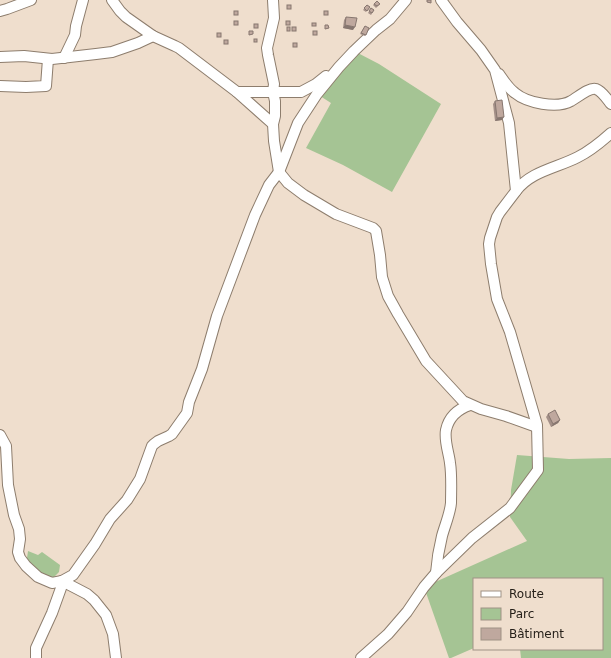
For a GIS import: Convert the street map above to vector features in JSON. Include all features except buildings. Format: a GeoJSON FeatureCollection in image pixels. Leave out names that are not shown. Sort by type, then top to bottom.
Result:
{"type":"FeatureCollection","features":[{"type":"Feature","properties":{"kind":"street"},"geometry":{"type":"LineString","coordinates":[[0,11],[31,0]]}},
{"type":"Feature","properties":{"kind":"street"},"geometry":{"type":"LineString","coordinates":[[64,58],[75,35],[83,0]]}},
{"type":"Feature","properties":{"kind":"street"},"geometry":{"type":"LineString","coordinates":[[112,0],[126,17],[153,36],[179,48],[237,92],[273,124]]}},
{"type":"Feature","properties":{"kind":"street"},"geometry":{"type":"LineString","coordinates":[[274,0],[274,18],[267,48],[274,84],[273,92],[275,101],[275,116],[273,124],[279,172],[289,184],[304,195],[336,214],[373,228],[376,231],[382,277],[388,296],[426,361],[462,400],[470,405],[537,427]]}},
{"type":"Feature","properties":{"kind":"street"},"geometry":{"type":"LineString","coordinates":[[0,436],[6,446],[8,485],[14,515],[19,529],[20,539],[18,552],[20,558],[38,577],[52,583],[62,581],[73,575],[95,544],[110,519],[128,500],[140,479],[154,444],[172,434],[187,413],[189,402],[202,369],[217,316],[255,216],[269,185],[279,172],[298,123],[317,94],[339,67],[376,30],[390,19],[406,0]]}},
{"type":"Feature","properties":{"kind":"street"},"geometry":{"type":"LineString","coordinates":[[441,0],[495,70],[515,93],[528,100],[549,105],[567,103],[591,89],[596,89],[603,94],[611,104]]}},
{"type":"Feature","properties":{"kind":"street"},"geometry":{"type":"LineString","coordinates":[[0,56],[48,59],[112,52],[153,36]]}},
{"type":"Feature","properties":{"kind":"street"},"geometry":{"type":"LineString","coordinates":[[0,86],[46,86],[48,59]]}},
{"type":"Feature","properties":{"kind":"street"},"geometry":{"type":"LineString","coordinates":[[237,92],[301,92],[316,84],[339,67]]}},
{"type":"Feature","properties":{"kind":"street"},"geometry":{"type":"LineString","coordinates":[[495,70],[509,123],[516,191]]}},
{"type":"Feature","properties":{"kind":"street"},"geometry":{"type":"LineString","coordinates":[[361,658],[388,634],[407,612],[424,587],[436,573],[472,538],[510,508],[538,470],[537,427],[510,332],[497,299],[491,264],[489,244],[490,238],[494,224],[500,212],[520,185],[541,172],[578,157],[601,142],[611,133]]}},
{"type":"Feature","properties":{"kind":"street"},"geometry":{"type":"LineString","coordinates":[[436,573],[442,536],[450,506],[451,464],[447,447],[446,431],[454,414],[470,405]]}},
{"type":"Feature","properties":{"kind":"street"},"geometry":{"type":"LineString","coordinates":[[36,658],[36,648],[52,613],[62,581]]}},
{"type":"Feature","properties":{"kind":"street"},"geometry":{"type":"LineString","coordinates":[[62,581],[87,594],[106,615],[113,634],[116,658]]}},
{"type":"Feature","properties":{"kind":"green space"},"geometry":{"type":"Polygon","coordinates":[[[354,51],[379,64],[441,104],[392,192],[343,165],[306,148],[331,103],[317,94],[354,51]]]}},
{"type":"Feature","properties":{"kind":"green space"},"geometry":{"type":"Polygon","coordinates":[[[517,455],[569,459],[611,458],[611,658],[521,658],[520,650],[603,650],[603,578],[473,578],[473,648],[449,658],[424,587],[527,541],[510,517],[511,490],[517,455]]]}},
{"type":"Feature","properties":{"kind":"green space"},"geometry":{"type":"Polygon","coordinates":[[[28,551],[38,555],[42,552],[60,565],[59,572],[53,578],[45,577],[29,564],[27,558],[28,551]]]}}]}
